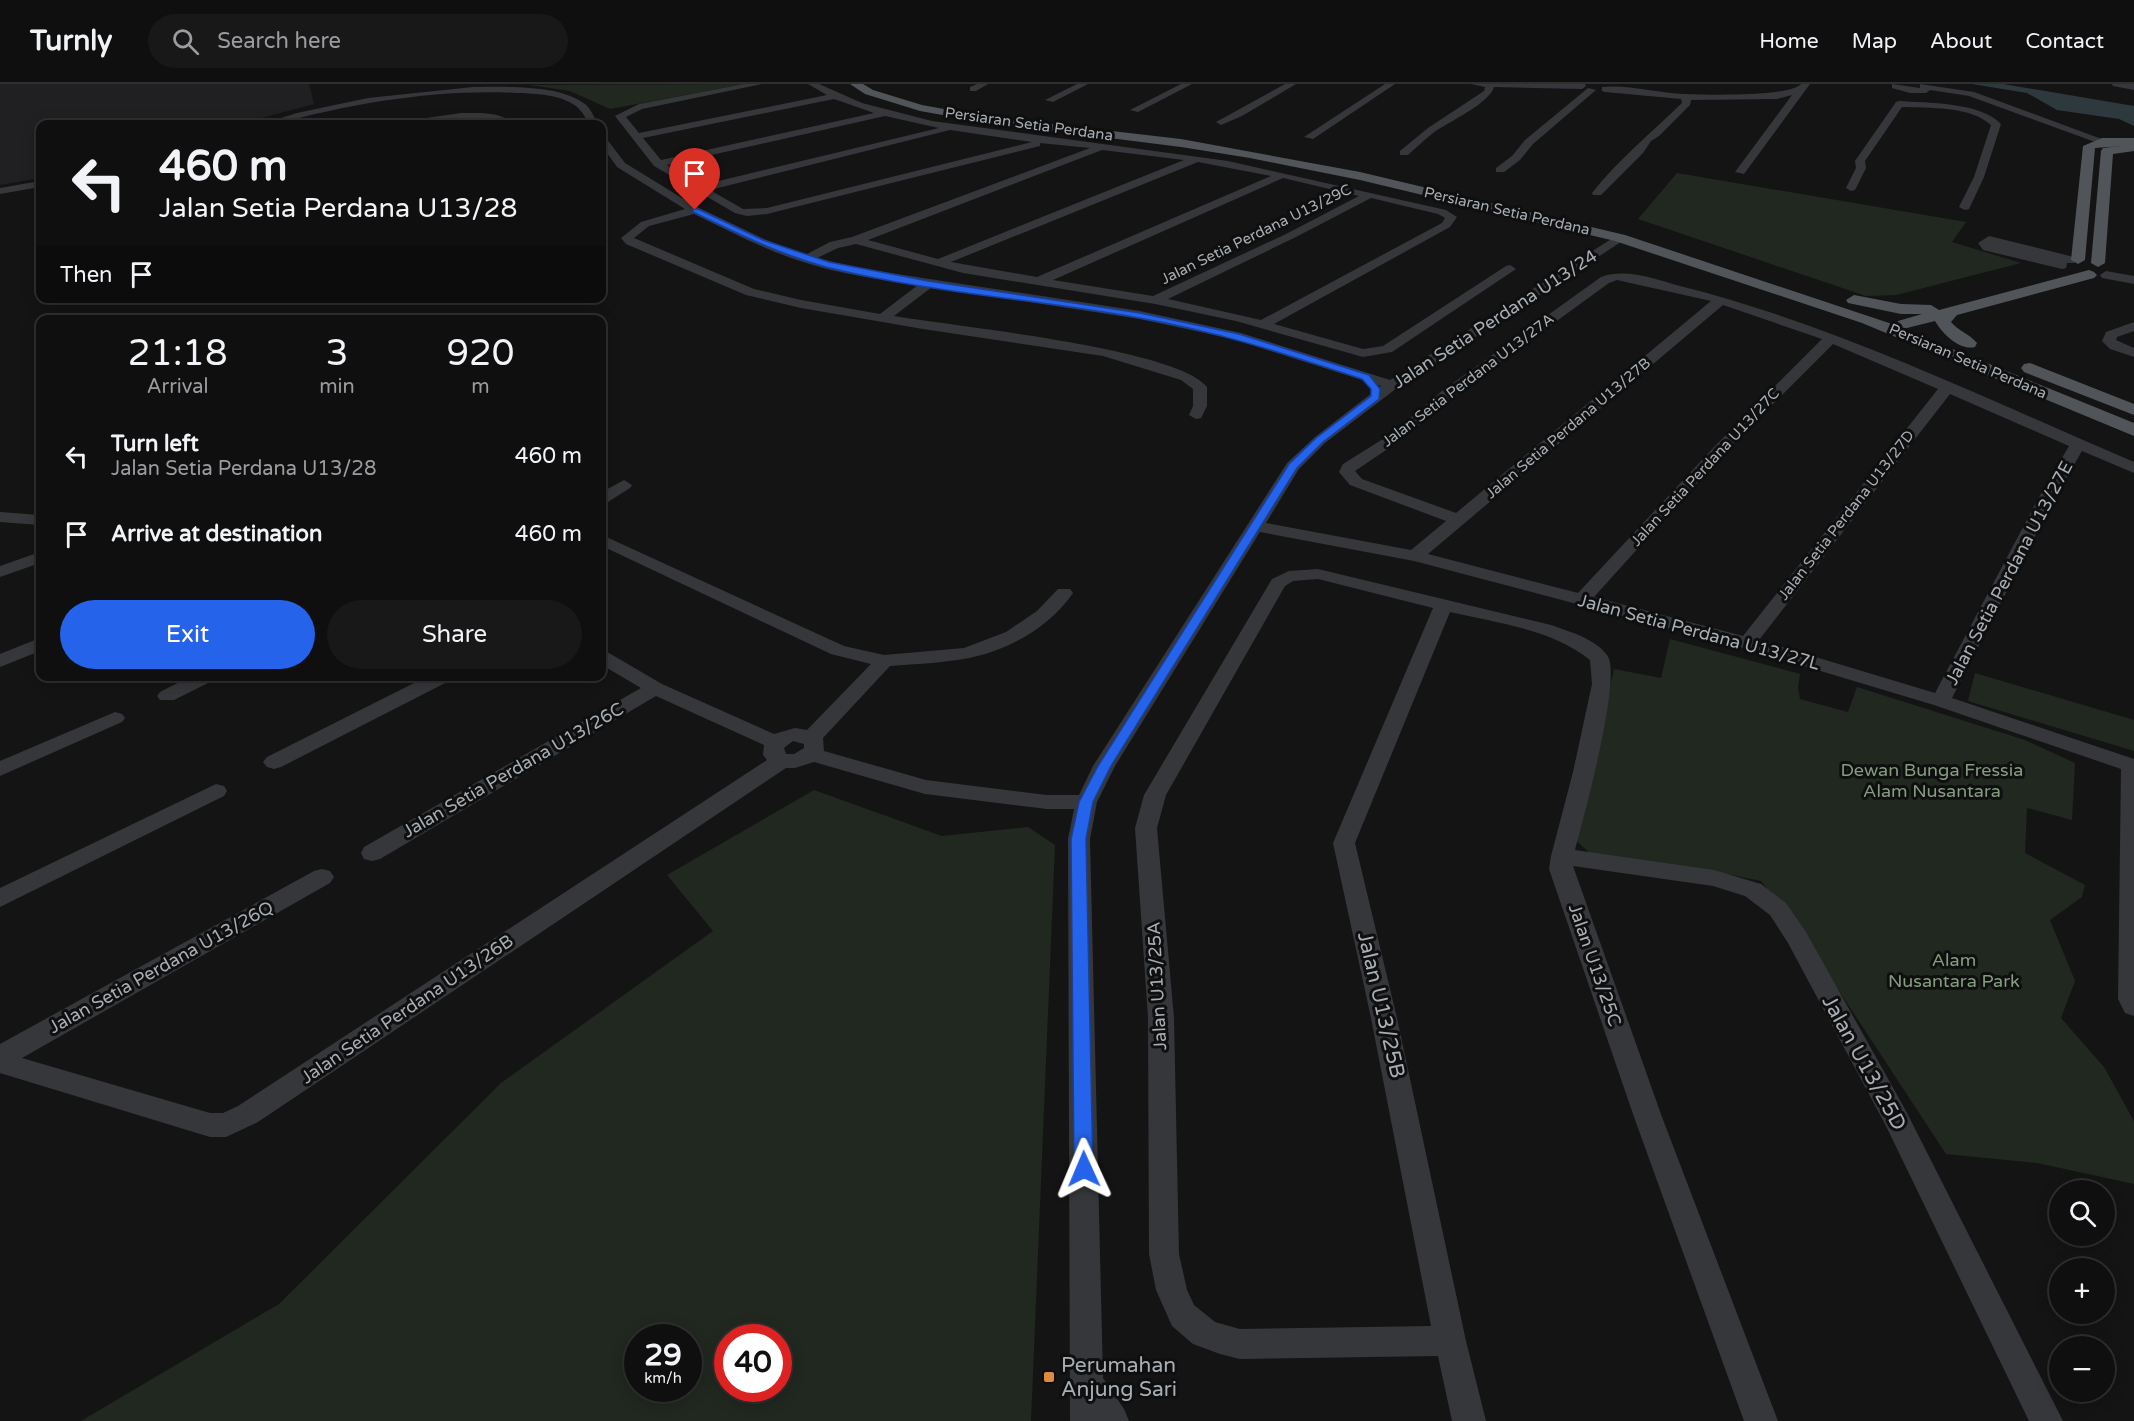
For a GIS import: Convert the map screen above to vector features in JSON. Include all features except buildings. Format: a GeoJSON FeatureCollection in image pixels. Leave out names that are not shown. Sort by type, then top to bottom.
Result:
{"type":"FeatureCollection","features":[{"type":"Feature","properties":{"kind":"main road","name":"Persiaran Setia Perdana"},"geometry":{"type":"LineString","coordinates":[[855,84],[869,92],[920,108],[982,119],[1181,143],[1250,154],[1360,176],[1620,238],[1699,248]]}},
{"type":"Feature","properties":{"kind":"main road","name":"Persiaran Setia Perdana"},"geometry":{"type":"LineString","coordinates":[[881,84],[936,102],[994,113],[1190,136],[1372,169],[1612,225],[1758,282],[1908,334],[2134,430]]}},
{"type":"Feature","properties":{"kind":"main road"},"geometry":{"type":"LineString","coordinates":[[2111,146],[2134,142]]}},
{"type":"Feature","properties":{"kind":"main road"},"geometry":{"type":"LineString","coordinates":[[2069,263],[2111,146]]}},
{"type":"Feature","properties":{"kind":"main road"},"geometry":{"type":"LineString","coordinates":[[2100,270],[2111,146]]}},
{"type":"Feature","properties":{"kind":"main road"},"geometry":{"type":"LineString","coordinates":[[1612,225],[1620,238]]}},
{"type":"Feature","properties":{"kind":"main road"},"geometry":{"type":"LineString","coordinates":[[1578,227],[1593,236],[1605,248],[1658,243]]}},
{"type":"Feature","properties":{"kind":"main road"},"geometry":{"type":"LineString","coordinates":[[1854,300],[1910,310],[1945,311],[2069,263],[2100,270]]}},
{"type":"Feature","properties":{"kind":"main road"},"geometry":{"type":"LineString","coordinates":[[1910,322],[2100,270]]}},
{"type":"Feature","properties":{"kind":"main road"},"geometry":{"type":"LineString","coordinates":[[1758,282],[1910,322],[2015,381]]}},
{"type":"Feature","properties":{"kind":"main road","name":"Persiaran Setia Perdana"},"geometry":{"type":"LineString","coordinates":[[1823,289],[1990,351]]}},
{"type":"Feature","properties":{"kind":"main road"},"geometry":{"type":"LineString","coordinates":[[1945,311],[1943,321],[1949,330],[1969,343]]}},
{"type":"Feature","properties":{"kind":"main road","name":"Persiaran Setia Perdana"},"geometry":{"type":"LineString","coordinates":[[2011,360],[2134,410]]}},
{"type":"Feature","properties":{"kind":"street"},"geometry":{"type":"LineString","coordinates":[[758,84],[626,111],[620,116],[658,164],[699,189],[747,213],[767,211],[1048,141]]}},
{"type":"Feature","properties":{"kind":"street"},"geometry":{"type":"LineString","coordinates":[[812,84],[834,96],[883,114],[951,129],[1197,159],[1282,175],[1442,212],[1451,217],[1451,221],[1264,324]]}},
{"type":"Feature","properties":{"kind":"street"},"geometry":{"type":"LineString","coordinates":[[973,89],[984,84]]}},
{"type":"Feature","properties":{"kind":"street"},"geometry":{"type":"LineString","coordinates":[[1050,100],[1084,84]]}},
{"type":"Feature","properties":{"kind":"street"},"geometry":{"type":"LineString","coordinates":[[1135,110],[1188,84]]}},
{"type":"Feature","properties":{"kind":"street"},"geometry":{"type":"LineString","coordinates":[[1221,122],[1232,118],[1278,89],[1292,84]]}},
{"type":"Feature","properties":{"kind":"street"},"geometry":{"type":"LineString","coordinates":[[1309,137],[1391,84]]}},
{"type":"Feature","properties":{"kind":"street"},"geometry":{"type":"LineString","coordinates":[[1474,84],[1595,87],[1685,97],[1768,96],[1802,86]]}},
{"type":"Feature","properties":{"kind":"street"},"geometry":{"type":"LineString","coordinates":[[1882,84],[1895,85],[1902,96],[1925,105],[1979,114],[1993,119],[1996,124],[1979,177],[1965,207]]}},
{"type":"Feature","properties":{"kind":"street"},"geometry":{"type":"LineString","coordinates":[[2116,84],[2134,87]]}},
{"type":"Feature","properties":{"kind":"street"},"geometry":{"type":"LineString","coordinates":[[1404,153],[1439,125],[1488,92],[1490,85]]}},
{"type":"Feature","properties":{"kind":"street"},"geometry":{"type":"LineString","coordinates":[[1740,171],[1802,86]]}},
{"type":"Feature","properties":{"kind":"street"},"geometry":{"type":"LineString","coordinates":[[1500,170],[1516,158],[1529,142],[1595,87]]}},
{"type":"Feature","properties":{"kind":"street"},"geometry":{"type":"LineString","coordinates":[[1851,188],[1861,168],[1860,161],[1902,96],[1922,87],[1961,96],[2111,146]]}},
{"type":"Feature","properties":{"kind":"street"},"geometry":{"type":"LineString","coordinates":[[281,120],[315,110],[395,94],[467,88],[514,88],[555,95],[584,107],[591,120]]}},
{"type":"Feature","properties":{"kind":"street"},"geometry":{"type":"LineString","coordinates":[[635,137],[834,96]]}},
{"type":"Feature","properties":{"kind":"street"},"geometry":{"type":"LineString","coordinates":[[1768,96],[1783,101],[1788,106]]}},
{"type":"Feature","properties":{"kind":"street"},"geometry":{"type":"LineString","coordinates":[[1597,193],[1639,151],[1647,139],[1656,134],[1687,103],[1685,97]]}},
{"type":"Feature","properties":{"kind":"street"},"geometry":{"type":"LineString","coordinates":[[420,114],[427,120]]}},
{"type":"Feature","properties":{"kind":"street"},"geometry":{"type":"LineString","coordinates":[[658,164],[883,114]]}},
{"type":"Feature","properties":{"kind":"street"},"geometry":{"type":"LineString","coordinates":[[438,120],[486,115],[505,120]]}},
{"type":"Feature","properties":{"kind":"street"},"geometry":{"type":"LineString","coordinates":[[699,189],[951,129]]}},
{"type":"Feature","properties":{"kind":"street"},"geometry":{"type":"LineString","coordinates":[[806,259],[841,242],[854,241],[1101,148]]}},
{"type":"Feature","properties":{"kind":"street"},"geometry":{"type":"LineString","coordinates":[[606,154],[632,173],[707,217],[760,242],[806,259],[928,284],[1151,318],[1236,336],[1392,385]]}},
{"type":"Feature","properties":{"kind":"street"},"geometry":{"type":"LineString","coordinates":[[938,263],[1197,159]]}},
{"type":"Feature","properties":{"kind":"street"},"geometry":{"type":"LineString","coordinates":[[1036,282],[1282,175]]}},
{"type":"Feature","properties":{"kind":"street"},"geometry":{"type":"LineString","coordinates":[[0,191],[36,185]]}},
{"type":"Feature","properties":{"kind":"street","name":"Jalan Setia Perdana U13/29C"},"geometry":{"type":"LineString","coordinates":[[1155,300],[1290,236],[1369,195]]}},
{"type":"Feature","properties":{"kind":"street"},"geometry":{"type":"LineString","coordinates":[[695,210],[645,224],[627,237],[630,241],[750,292],[883,318],[1124,357],[1196,382],[1200,387],[1200,406],[1196,415]]}},
{"type":"Feature","properties":{"kind":"street"},"geometry":{"type":"LineString","coordinates":[[637,231],[656,230],[707,217]]}},
{"type":"Feature","properties":{"kind":"street","name":"Jalan Setia Perdana U13/24"},"geometry":{"type":"LineString","coordinates":[[1087,1421],[1079,839],[1086,802],[1104,766],[1293,466],[1320,440],[1392,385],[1620,238]]}},
{"type":"Feature","properties":{"kind":"street"},"geometry":{"type":"LineString","coordinates":[[1989,240],[1999,242],[2069,263],[1987,247],[1984,243],[1989,240]]}},
{"type":"Feature","properties":{"kind":"street"},"geometry":{"type":"LineString","coordinates":[[854,241],[938,263],[1036,282],[1155,300],[1264,324],[1363,353],[1387,349],[1510,269]]}},
{"type":"Feature","properties":{"kind":"street"},"geometry":{"type":"LineString","coordinates":[[828,264],[859,246],[854,241]]}},
{"type":"Feature","properties":{"kind":"street"},"geometry":{"type":"LineString","coordinates":[[2100,270],[2134,272]]}},
{"type":"Feature","properties":{"kind":"street"},"geometry":{"type":"LineString","coordinates":[[2100,270],[2134,280]]}},
{"type":"Feature","properties":{"kind":"street","name":"Jalan Setia Perdana U13/27A"},"geometry":{"type":"LineString","coordinates":[[1459,520],[1356,482],[1349,478],[1348,467],[1396,437],[1447,394],[1605,280],[1616,276],[1633,278],[1721,300]]}},
{"type":"Feature","properties":{"kind":"street"},"geometry":{"type":"LineString","coordinates":[[883,318],[928,284]]}},
{"type":"Feature","properties":{"kind":"street"},"geometry":{"type":"LineString","coordinates":[[1721,300],[1831,338],[2134,468]]}},
{"type":"Feature","properties":{"kind":"street","name":"Jalan Setia Perdana U13/27B"},"geometry":{"type":"LineString","coordinates":[[1415,556],[1721,300]]}},
{"type":"Feature","properties":{"kind":"street"},"geometry":{"type":"LineString","coordinates":[[2134,326],[2110,335],[2109,341],[2115,346],[2134,353]]}},
{"type":"Feature","properties":{"kind":"street","name":"Jalan Setia Perdana U13/27C"},"geometry":{"type":"LineString","coordinates":[[1582,600],[1720,448],[1831,338]]}},
{"type":"Feature","properties":{"kind":"street"},"geometry":{"type":"LineString","coordinates":[[1365,377],[1409,374]]}},
{"type":"Feature","properties":{"kind":"street"},"geometry":{"type":"LineString","coordinates":[[1365,377],[1376,389],[1376,397]]}},
{"type":"Feature","properties":{"kind":"street","name":"Jalan Setia Perdana U13/27D"},"geometry":{"type":"LineString","coordinates":[[1747,643],[1947,388]]}},
{"type":"Feature","properties":{"kind":"street","name":"Jalan Setia Perdana U13/27E"},"geometry":{"type":"LineString","coordinates":[[1941,701],[1994,597],[2016,561],[2046,499],[2078,444]]}},
{"type":"Feature","properties":{"kind":"street"},"geometry":{"type":"LineString","coordinates":[[606,496],[624,485]]}},
{"type":"Feature","properties":{"kind":"street"},"geometry":{"type":"LineString","coordinates":[[0,517],[36,520]]}},
{"type":"Feature","properties":{"kind":"street","name":"Jalan Setia Perdana U13/27L"},"geometry":{"type":"LineString","coordinates":[[1256,526],[1415,556],[1747,643],[1941,701],[2133,765]]}},
{"type":"Feature","properties":{"kind":"street"},"geometry":{"type":"LineString","coordinates":[[606,542],[838,650],[884,661],[967,653],[1013,636],[1044,615],[1064,593]]}},
{"type":"Feature","properties":{"kind":"street"},"geometry":{"type":"LineString","coordinates":[[0,572],[36,558]]}},
{"type":"Feature","properties":{"kind":"street","name":"Jalan U13/25A"},"geometry":{"type":"LineString","coordinates":[[1444,604],[1318,574],[1289,576],[1278,583],[1155,795],[1146,828],[1161,1018],[1164,1254],[1170,1291],[1189,1325],[1213,1338],[1240,1344],[1450,1341]]}},
{"type":"Feature","properties":{"kind":"street","name":"Jalan U13/25C"},"geometry":{"type":"LineString","coordinates":[[1444,604],[1544,629],[1580,642],[1599,658],[1602,684],[1584,772],[1562,856],[1562,869],[1648,1117],[1761,1421]]}},
{"type":"Feature","properties":{"kind":"street","name":"Jalan U13/25B"},"geometry":{"type":"LineString","coordinates":[[1444,604],[1344,843],[1404,1109],[1450,1341],[1469,1421]]}},
{"type":"Feature","properties":{"kind":"street"},"geometry":{"type":"LineString","coordinates":[[0,661],[36,646]]}},
{"type":"Feature","properties":{"kind":"street"},"geometry":{"type":"LineString","coordinates":[[606,659],[655,688],[779,751],[802,759],[884,661]]}},
{"type":"Feature","properties":{"kind":"street"},"geometry":{"type":"LineString","coordinates":[[167,696],[197,681]]}},
{"type":"Feature","properties":{"kind":"street"},"geometry":{"type":"LineString","coordinates":[[274,762],[434,681]]}},
{"type":"Feature","properties":{"kind":"street","name":"Jalan Setia Perdana U13/26C"},"geometry":{"type":"LineString","coordinates":[[372,853],[655,688]]}},
{"type":"Feature","properties":{"kind":"street"},"geometry":{"type":"LineString","coordinates":[[0,769],[115,718]]}},
{"type":"Feature","properties":{"kind":"street"},"geometry":{"type":"LineString","coordinates":[[811,746],[925,787],[1047,802],[1086,802]]}},
{"type":"Feature","properties":{"kind":"street","name":"Jalan Setia Perdana U13/26B"},"geometry":{"type":"LineString","coordinates":[[0,1059],[210,1125],[226,1125],[248,1114],[779,751]]}},
{"type":"Feature","properties":{"kind":"street"},"geometry":{"type":"LineString","coordinates":[[2133,765],[2132,999],[2134,1006]]}},
{"type":"Feature","properties":{"kind":"street"},"geometry":{"type":"LineString","coordinates":[[1047,802],[1104,766]]}},
{"type":"Feature","properties":{"kind":"street"},"geometry":{"type":"LineString","coordinates":[[0,898],[216,791]]}},
{"type":"Feature","properties":{"kind":"street"},"geometry":{"type":"LineString","coordinates":[[1047,802],[1063,812],[1072,823],[1079,839]]}},
{"type":"Feature","properties":{"kind":"street","name":"Jalan U13/25D"},"geometry":{"type":"LineString","coordinates":[[1562,856],[1714,878],[1753,890],[1778,909],[1797,938],[1896,1119],[2046,1421]]}},
{"type":"Feature","properties":{"kind":"street","name":"Jalan Setia Perdana U13/26Q"},"geometry":{"type":"LineString","coordinates":[[0,1059],[322,877]]}},
{"type":"Feature","properties":{"kind":"street"},"geometry":{"type":"LineString","coordinates":[[1087,1381],[1104,1412],[1112,1421]]}},
{"type":"Feature","properties":{"kind":"shaded area"},"geometry":{"type":"Polygon","coordinates":[[[0,84],[309,84],[314,104],[254,120],[36,120],[36,179],[0,185],[0,84]]]}},
{"type":"Feature","properties":{"kind":"shaded area"},"geometry":{"type":"Polygon","coordinates":[[[1972,84],[2003,84],[2134,106],[2134,126],[2119,119],[2057,110],[2027,93],[1972,84]]]}},
{"type":"Feature","properties":{"kind":"green space"},"geometry":{"type":"Polygon","coordinates":[[[745,84],[610,109],[570,91],[530,85],[745,84]]]}},
{"type":"Feature","properties":{"kind":"green space"},"geometry":{"type":"Polygon","coordinates":[[[1677,173],[1966,222],[1952,242],[2021,263],[1896,295],[1866,296],[1638,219],[1677,173]]]}},
{"type":"Feature","properties":{"kind":"green space","name":"Alam Nusantara Park"},"geometry":{"type":"Polygon","coordinates":[[[1670,639],[1800,674],[1798,688],[1800,699],[1848,712],[1857,687],[2025,740],[2075,763],[2072,820],[2027,808],[2025,853],[2085,885],[2082,897],[2050,920],[2075,981],[2061,1018],[2104,1067],[2134,1121],[2134,1184],[2037,1163],[1946,1154],[1805,939],[1761,881],[1722,873],[1599,861],[1575,840],[1614,669],[1661,678],[1670,639]]]}},
{"type":"Feature","properties":{"kind":"green space"},"geometry":{"type":"Polygon","coordinates":[[[1975,673],[2134,720],[2134,751],[1968,701],[1975,673]]]}},
{"type":"Feature","properties":{"kind":"green space"},"geometry":{"type":"Polygon","coordinates":[[[814,790],[942,836],[1028,827],[1055,845],[1031,1421],[81,1421],[279,1304],[501,1083],[713,931],[667,875],[814,790]]]}},
{"type":"Feature","properties":{"kind":"place","name":"Perumahan Anjung Sari"},"geometry":{"type":"Point","coordinates":[1049,1377]}},
{"type":"Feature","properties":{"kind":"route"},"geometry":{"type":"LineString","coordinates":[[695,210],[760,242],[806,259],[858,272],[928,284],[1140,315],[1236,336],[1365,377],[1376,389],[1376,397],[1320,440],[1293,466],[1104,766],[1086,802],[1079,839],[1084,1169]]}},
{"type":"Feature","properties":{"kind":"park label","name":"Dewan Bunga Fressia Alam Nusantara"},"geometry":{"type":"Point","coordinates":[1932,780]}}]}
